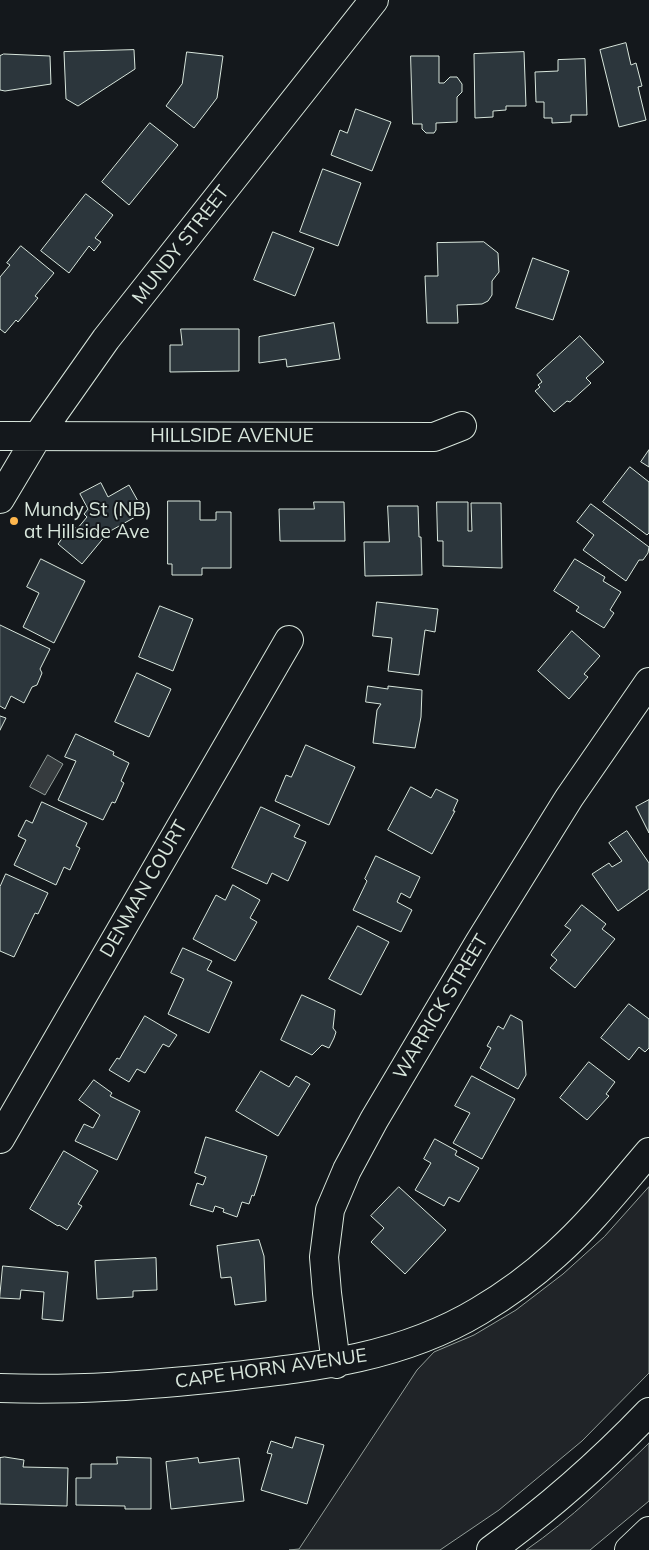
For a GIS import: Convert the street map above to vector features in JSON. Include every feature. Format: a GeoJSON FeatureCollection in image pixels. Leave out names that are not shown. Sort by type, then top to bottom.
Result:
{"type":"FeatureCollection","features":[{"type":"Feature","properties":{"kind":"street","name":"MUNDY STREET"},"geometry":{"type":"LineString","coordinates":[[0,499],[37,437],[106,339],[374,0]]}},
{"type":"Feature","properties":{"kind":"street","name":"HILLSIDE AVENUE"},"geometry":{"type":"LineString","coordinates":[[0,436],[434,437],[462,426]]}},
{"type":"Feature","properties":{"kind":"street","name":"DENMAN COURT"},"geometry":{"type":"LineString","coordinates":[[0,1139],[289,640]]}},
{"type":"Feature","properties":{"kind":"street","name":"WARRICK STREET"},"geometry":{"type":"LineString","coordinates":[[336,1364],[324,1257],[330,1210],[340,1184],[374,1120],[479,943],[569,798],[649,682]]}},
{"type":"Feature","properties":{"kind":"street","name":"CAPE HORN AVENUE"},"geometry":{"type":"LineString","coordinates":[[0,1388],[126,1387],[293,1370],[336,1364],[377,1354],[414,1342],[451,1327],[480,1311],[556,1255],[649,1152]]}},
{"type":"Feature","properties":{"kind":"street"},"geometry":{"type":"LineString","coordinates":[[491,1550],[546,1508],[589,1471],[649,1412]]}},
{"type":"Feature","properties":{"kind":"street"},"geometry":{"type":"LineString","coordinates":[[629,1550],[649,1531]]}},
{"type":"Feature","properties":{"kind":"shaded area"},"geometry":{"type":"Polygon","coordinates":[[[48,755],[63,764],[45,795],[30,787],[48,755]]]}},
{"type":"Feature","properties":{"kind":"shaded area"},"geometry":{"type":"Polygon","coordinates":[[[649,1187],[649,1373],[582,1441],[499,1510],[440,1550],[289,1550],[299,1549],[417,1370],[434,1352],[474,1335],[516,1310],[563,1274],[604,1237],[649,1187]]]}},
{"type":"Feature","properties":{"kind":"shaded area"},"geometry":{"type":"Polygon","coordinates":[[[649,1443],[649,1501],[590,1550],[526,1550],[574,1513],[649,1443]]]}},
{"type":"Feature","properties":{"kind":"building"},"geometry":{"type":"Polygon","coordinates":[[[626,43],[631,65],[636,63],[642,86],[638,87],[646,120],[619,127],[600,50],[626,43]]]}},
{"type":"Feature","properties":{"kind":"building"},"geometry":{"type":"Polygon","coordinates":[[[134,50],[135,69],[78,106],[66,99],[64,52],[134,50]]]}},
{"type":"Feature","properties":{"kind":"building"},"geometry":{"type":"Polygon","coordinates":[[[187,52],[223,56],[217,98],[194,128],[166,106],[182,84],[187,52]]]}},
{"type":"Feature","properties":{"kind":"building"},"geometry":{"type":"Polygon","coordinates":[[[524,52],[526,106],[506,106],[506,110],[493,111],[493,117],[475,118],[474,54],[524,52]]]}},
{"type":"Feature","properties":{"kind":"building"},"geometry":{"type":"Polygon","coordinates":[[[4,54],[50,56],[51,84],[5,91],[0,90],[0,56],[4,54]]]}},
{"type":"Feature","properties":{"kind":"building"},"geometry":{"type":"Polygon","coordinates":[[[411,56],[439,56],[439,83],[444,83],[450,77],[457,77],[462,84],[462,92],[457,97],[457,122],[436,123],[434,133],[426,133],[422,129],[422,124],[413,124],[411,56]]]}},
{"type":"Feature","properties":{"kind":"building"},"geometry":{"type":"Polygon","coordinates":[[[585,59],[587,115],[571,115],[571,122],[552,123],[552,118],[544,118],[544,102],[536,102],[535,72],[558,71],[558,60],[585,59]]]}},
{"type":"Feature","properties":{"kind":"building"},"geometry":{"type":"Polygon","coordinates":[[[356,109],[391,122],[372,171],[331,155],[340,130],[347,133],[356,109]]]}},
{"type":"Feature","properties":{"kind":"building"},"geometry":{"type":"Polygon","coordinates":[[[150,123],[178,145],[129,205],[102,182],[150,123]]]}},
{"type":"Feature","properties":{"kind":"building"},"geometry":{"type":"Polygon","coordinates":[[[323,169],[361,183],[338,246],[300,232],[323,169]]]}},
{"type":"Feature","properties":{"kind":"building"},"geometry":{"type":"Polygon","coordinates":[[[86,194],[113,215],[95,238],[101,242],[94,251],[89,246],[69,273],[41,251],[86,194]]]}},
{"type":"Feature","properties":{"kind":"building"},"geometry":{"type":"Polygon","coordinates":[[[273,232],[314,248],[295,296],[254,280],[273,232]]]}},
{"type":"Feature","properties":{"kind":"building"},"geometry":{"type":"Polygon","coordinates":[[[484,242],[498,253],[499,272],[492,281],[492,295],[488,301],[482,304],[457,305],[458,323],[427,323],[425,276],[438,276],[437,243],[484,242]]]}},
{"type":"Feature","properties":{"kind":"building"},"geometry":{"type":"Polygon","coordinates":[[[21,246],[54,273],[35,296],[38,298],[18,322],[16,320],[5,333],[0,329],[0,277],[10,265],[7,263],[21,246]]]}},
{"type":"Feature","properties":{"kind":"building"},"geometry":{"type":"Polygon","coordinates":[[[533,258],[569,271],[553,320],[516,308],[533,258]]]}},
{"type":"Feature","properties":{"kind":"building"},"geometry":{"type":"Polygon","coordinates":[[[334,323],[340,359],[287,367],[286,359],[259,363],[259,337],[334,323]]]}},
{"type":"Feature","properties":{"kind":"building"},"geometry":{"type":"Polygon","coordinates":[[[181,329],[239,329],[239,371],[170,372],[170,345],[182,345],[181,329]]]}},
{"type":"Feature","properties":{"kind":"building"},"geometry":{"type":"Polygon","coordinates":[[[580,336],[604,362],[586,378],[591,383],[570,402],[567,401],[554,412],[535,391],[542,382],[537,375],[580,336]]]}},
{"type":"Feature","properties":{"kind":"building"},"geometry":{"type":"Polygon","coordinates":[[[649,450],[649,467],[641,462],[649,450]]]}},
{"type":"Feature","properties":{"kind":"building"},"geometry":{"type":"Polygon","coordinates":[[[630,467],[649,482],[649,533],[647,535],[603,502],[630,467]]]}},
{"type":"Feature","properties":{"kind":"building"},"geometry":{"type":"Polygon","coordinates":[[[101,483],[108,497],[129,485],[144,512],[105,534],[82,564],[58,544],[72,525],[77,529],[87,517],[84,514],[88,509],[80,494],[101,483]]]}},
{"type":"Feature","properties":{"kind":"building"},"geometry":{"type":"Polygon","coordinates":[[[168,501],[200,501],[200,520],[216,520],[216,512],[231,512],[231,568],[202,568],[202,575],[172,575],[172,564],[168,564],[168,501]]]}},
{"type":"Feature","properties":{"kind":"building"},"geometry":{"type":"Polygon","coordinates":[[[314,502],[344,502],[345,541],[280,541],[279,509],[314,509],[314,502]]]}},
{"type":"Feature","properties":{"kind":"building"},"geometry":{"type":"Polygon","coordinates":[[[437,502],[468,502],[468,531],[472,531],[471,503],[501,503],[502,568],[443,566],[443,541],[438,541],[437,502]]]}},
{"type":"Feature","properties":{"kind":"building"},"geometry":{"type":"Polygon","coordinates":[[[591,504],[649,547],[648,553],[643,560],[639,560],[626,581],[583,550],[594,535],[577,522],[591,504]]]}},
{"type":"Feature","properties":{"kind":"building"},"geometry":{"type":"Polygon","coordinates":[[[388,506],[418,506],[422,575],[365,576],[364,542],[389,542],[388,506]]]}},
{"type":"Feature","properties":{"kind":"building"},"geometry":{"type":"Polygon","coordinates":[[[41,559],[85,581],[54,643],[23,627],[39,593],[27,587],[41,559]]]}},
{"type":"Feature","properties":{"kind":"building"},"geometry":{"type":"Polygon","coordinates":[[[575,559],[605,577],[603,581],[621,592],[610,610],[614,613],[604,628],[576,611],[579,607],[554,591],[575,559]]]}},
{"type":"Feature","properties":{"kind":"building"},"geometry":{"type":"Polygon","coordinates":[[[377,602],[438,609],[435,632],[425,630],[419,675],[388,671],[392,638],[373,636],[377,602]]]}},
{"type":"Feature","properties":{"kind":"building"},"geometry":{"type":"Polygon","coordinates":[[[160,606],[193,619],[173,671],[139,657],[160,606]]]}},
{"type":"Feature","properties":{"kind":"building"},"geometry":{"type":"Polygon","coordinates":[[[0,625],[50,649],[40,669],[42,673],[37,685],[32,687],[24,703],[11,696],[5,709],[0,706],[0,625]]]}},
{"type":"Feature","properties":{"kind":"building"},"geometry":{"type":"Polygon","coordinates":[[[572,631],[600,656],[584,674],[588,677],[569,699],[538,671],[572,631]]]}},
{"type":"Feature","properties":{"kind":"building"},"geometry":{"type":"Polygon","coordinates":[[[137,673],[171,689],[149,737],[115,722],[137,673]]]}},
{"type":"Feature","properties":{"kind":"building"},"geometry":{"type":"Polygon","coordinates":[[[368,686],[388,689],[388,686],[422,690],[421,717],[415,748],[373,743],[377,710],[381,704],[366,702],[368,686]]]}},
{"type":"Feature","properties":{"kind":"building"},"geometry":{"type":"Polygon","coordinates":[[[0,716],[6,718],[0,730],[0,716]]]}},
{"type":"Feature","properties":{"kind":"building"},"geometry":{"type":"Polygon","coordinates":[[[76,734],[114,752],[113,755],[129,763],[121,781],[124,783],[115,803],[112,802],[103,820],[58,800],[76,761],[65,757],[76,734]]]}},
{"type":"Feature","properties":{"kind":"building"},"geometry":{"type":"Polygon","coordinates":[[[306,745],[355,767],[329,825],[275,801],[286,775],[291,777],[306,745]]]}},
{"type":"Feature","properties":{"kind":"building"},"geometry":{"type":"Polygon","coordinates":[[[411,787],[431,798],[436,789],[458,800],[453,811],[455,811],[432,854],[388,830],[411,787]]]}},
{"type":"Feature","properties":{"kind":"building"},"geometry":{"type":"Polygon","coordinates":[[[649,800],[649,833],[636,807],[649,800]]]}},
{"type":"Feature","properties":{"kind":"building"},"geometry":{"type":"Polygon","coordinates":[[[42,802],[87,823],[76,846],[80,848],[70,870],[64,867],[56,885],[14,865],[26,840],[18,836],[26,820],[32,823],[42,802]]]}},
{"type":"Feature","properties":{"kind":"building"},"geometry":{"type":"Polygon","coordinates":[[[261,807],[300,825],[294,837],[306,842],[288,881],[272,873],[267,884],[232,868],[261,807]]]}},
{"type":"Feature","properties":{"kind":"building"},"geometry":{"type":"Polygon","coordinates":[[[627,831],[649,863],[649,889],[618,911],[592,874],[609,863],[612,867],[622,861],[609,843],[627,831]]]}},
{"type":"Feature","properties":{"kind":"building"},"geometry":{"type":"Polygon","coordinates":[[[376,856],[420,877],[410,898],[401,893],[397,902],[412,910],[401,932],[353,910],[367,881],[365,879],[376,856]]]}},
{"type":"Feature","properties":{"kind":"building"},"geometry":{"type":"Polygon","coordinates":[[[6,874],[48,893],[38,914],[35,913],[14,957],[0,951],[0,887],[6,874]]]}},
{"type":"Feature","properties":{"kind":"building"},"geometry":{"type":"Polygon","coordinates":[[[233,885],[260,900],[250,918],[257,922],[235,961],[193,939],[216,895],[225,900],[233,885]]]}},
{"type":"Feature","properties":{"kind":"building"},"geometry":{"type":"Polygon","coordinates":[[[582,905],[606,924],[602,929],[615,939],[575,988],[550,968],[557,960],[551,955],[571,930],[565,926],[582,905]]]}},
{"type":"Feature","properties":{"kind":"building"},"geometry":{"type":"Polygon","coordinates":[[[358,926],[389,942],[361,995],[329,979],[358,926]]]}},
{"type":"Feature","properties":{"kind":"building"},"geometry":{"type":"Polygon","coordinates":[[[183,948],[212,961],[207,970],[232,982],[209,1033],[168,1014],[184,979],[171,973],[183,948]]]}},
{"type":"Feature","properties":{"kind":"building"},"geometry":{"type":"Polygon","coordinates":[[[302,995],[335,1010],[333,1028],[336,1032],[329,1048],[322,1045],[312,1055],[281,1040],[302,995]]]}},
{"type":"Feature","properties":{"kind":"building"},"geometry":{"type":"Polygon","coordinates":[[[629,1004],[649,1019],[649,1048],[645,1052],[639,1047],[629,1060],[601,1038],[629,1004]]]}},
{"type":"Feature","properties":{"kind":"building"},"geometry":{"type":"Polygon","coordinates":[[[511,1015],[522,1021],[526,1075],[518,1089],[480,1068],[491,1048],[487,1046],[498,1026],[503,1029],[511,1015]]]}},
{"type":"Feature","properties":{"kind":"building"},"geometry":{"type":"Polygon","coordinates":[[[145,1016],[177,1035],[169,1047],[163,1044],[145,1073],[137,1069],[129,1082],[109,1070],[117,1058],[119,1059],[145,1016]]]}},
{"type":"Feature","properties":{"kind":"building"},"geometry":{"type":"Polygon","coordinates":[[[589,1062],[615,1082],[606,1094],[609,1096],[587,1120],[560,1098],[589,1062]]]}},
{"type":"Feature","properties":{"kind":"building"},"geometry":{"type":"Polygon","coordinates":[[[261,1071],[289,1087],[296,1076],[310,1084],[278,1136],[236,1111],[261,1071]]]}},
{"type":"Feature","properties":{"kind":"building"},"geometry":{"type":"Polygon","coordinates":[[[472,1076],[515,1099],[482,1159],[453,1143],[470,1113],[455,1106],[472,1076]]]}},
{"type":"Feature","properties":{"kind":"building"},"geometry":{"type":"Polygon","coordinates":[[[94,1080],[112,1093],[110,1096],[140,1111],[117,1160],[75,1141],[84,1124],[93,1128],[100,1115],[79,1100],[94,1080]]]}},
{"type":"Feature","properties":{"kind":"building"},"geometry":{"type":"Polygon","coordinates":[[[206,1137],[267,1156],[254,1196],[252,1195],[249,1204],[242,1202],[237,1217],[223,1212],[224,1209],[215,1206],[213,1212],[190,1205],[197,1183],[203,1185],[206,1177],[195,1173],[206,1137]]]}},
{"type":"Feature","properties":{"kind":"building"},"geometry":{"type":"Polygon","coordinates":[[[435,1139],[457,1151],[455,1155],[479,1168],[459,1202],[449,1197],[444,1206],[415,1190],[431,1163],[424,1159],[435,1139]]]}},
{"type":"Feature","properties":{"kind":"building"},"geometry":{"type":"Polygon","coordinates":[[[64,1151],[98,1171],[78,1204],[82,1206],[67,1230],[30,1209],[64,1151]]]}},
{"type":"Feature","properties":{"kind":"building"},"geometry":{"type":"Polygon","coordinates":[[[399,1187],[446,1230],[405,1274],[371,1242],[384,1228],[371,1216],[399,1187]]]}},
{"type":"Feature","properties":{"kind":"building"},"geometry":{"type":"Polygon","coordinates":[[[259,1240],[264,1256],[266,1301],[235,1305],[231,1277],[221,1278],[217,1246],[259,1240]]]}},
{"type":"Feature","properties":{"kind":"building"},"geometry":{"type":"Polygon","coordinates":[[[156,1258],[157,1290],[133,1291],[133,1297],[97,1299],[95,1261],[156,1258]]]}},
{"type":"Feature","properties":{"kind":"building"},"geometry":{"type":"Polygon","coordinates":[[[3,1266],[68,1272],[63,1321],[42,1319],[44,1292],[21,1290],[20,1299],[0,1298],[3,1266]]]}},
{"type":"Feature","properties":{"kind":"building"},"geometry":{"type":"Polygon","coordinates":[[[296,1437],[324,1445],[307,1504],[261,1490],[272,1454],[267,1453],[271,1441],[292,1448],[296,1437]]]}},
{"type":"Feature","properties":{"kind":"building"},"geometry":{"type":"Polygon","coordinates":[[[117,1457],[151,1458],[151,1509],[125,1509],[125,1506],[76,1505],[76,1478],[91,1478],[91,1464],[117,1464],[117,1457]]]}},
{"type":"Feature","properties":{"kind":"building"},"geometry":{"type":"Polygon","coordinates":[[[0,1458],[24,1460],[23,1467],[68,1468],[67,1506],[0,1504],[0,1458]]]}},
{"type":"Feature","properties":{"kind":"building"},"geometry":{"type":"Polygon","coordinates":[[[198,1458],[199,1463],[239,1458],[244,1501],[171,1509],[166,1462],[198,1458]]]}},
{"type":"Feature","properties":{"kind":"place","name":"Mundy St (NB) at Hillside Ave"},"geometry":{"type":"Point","coordinates":[14,521]}}]}
